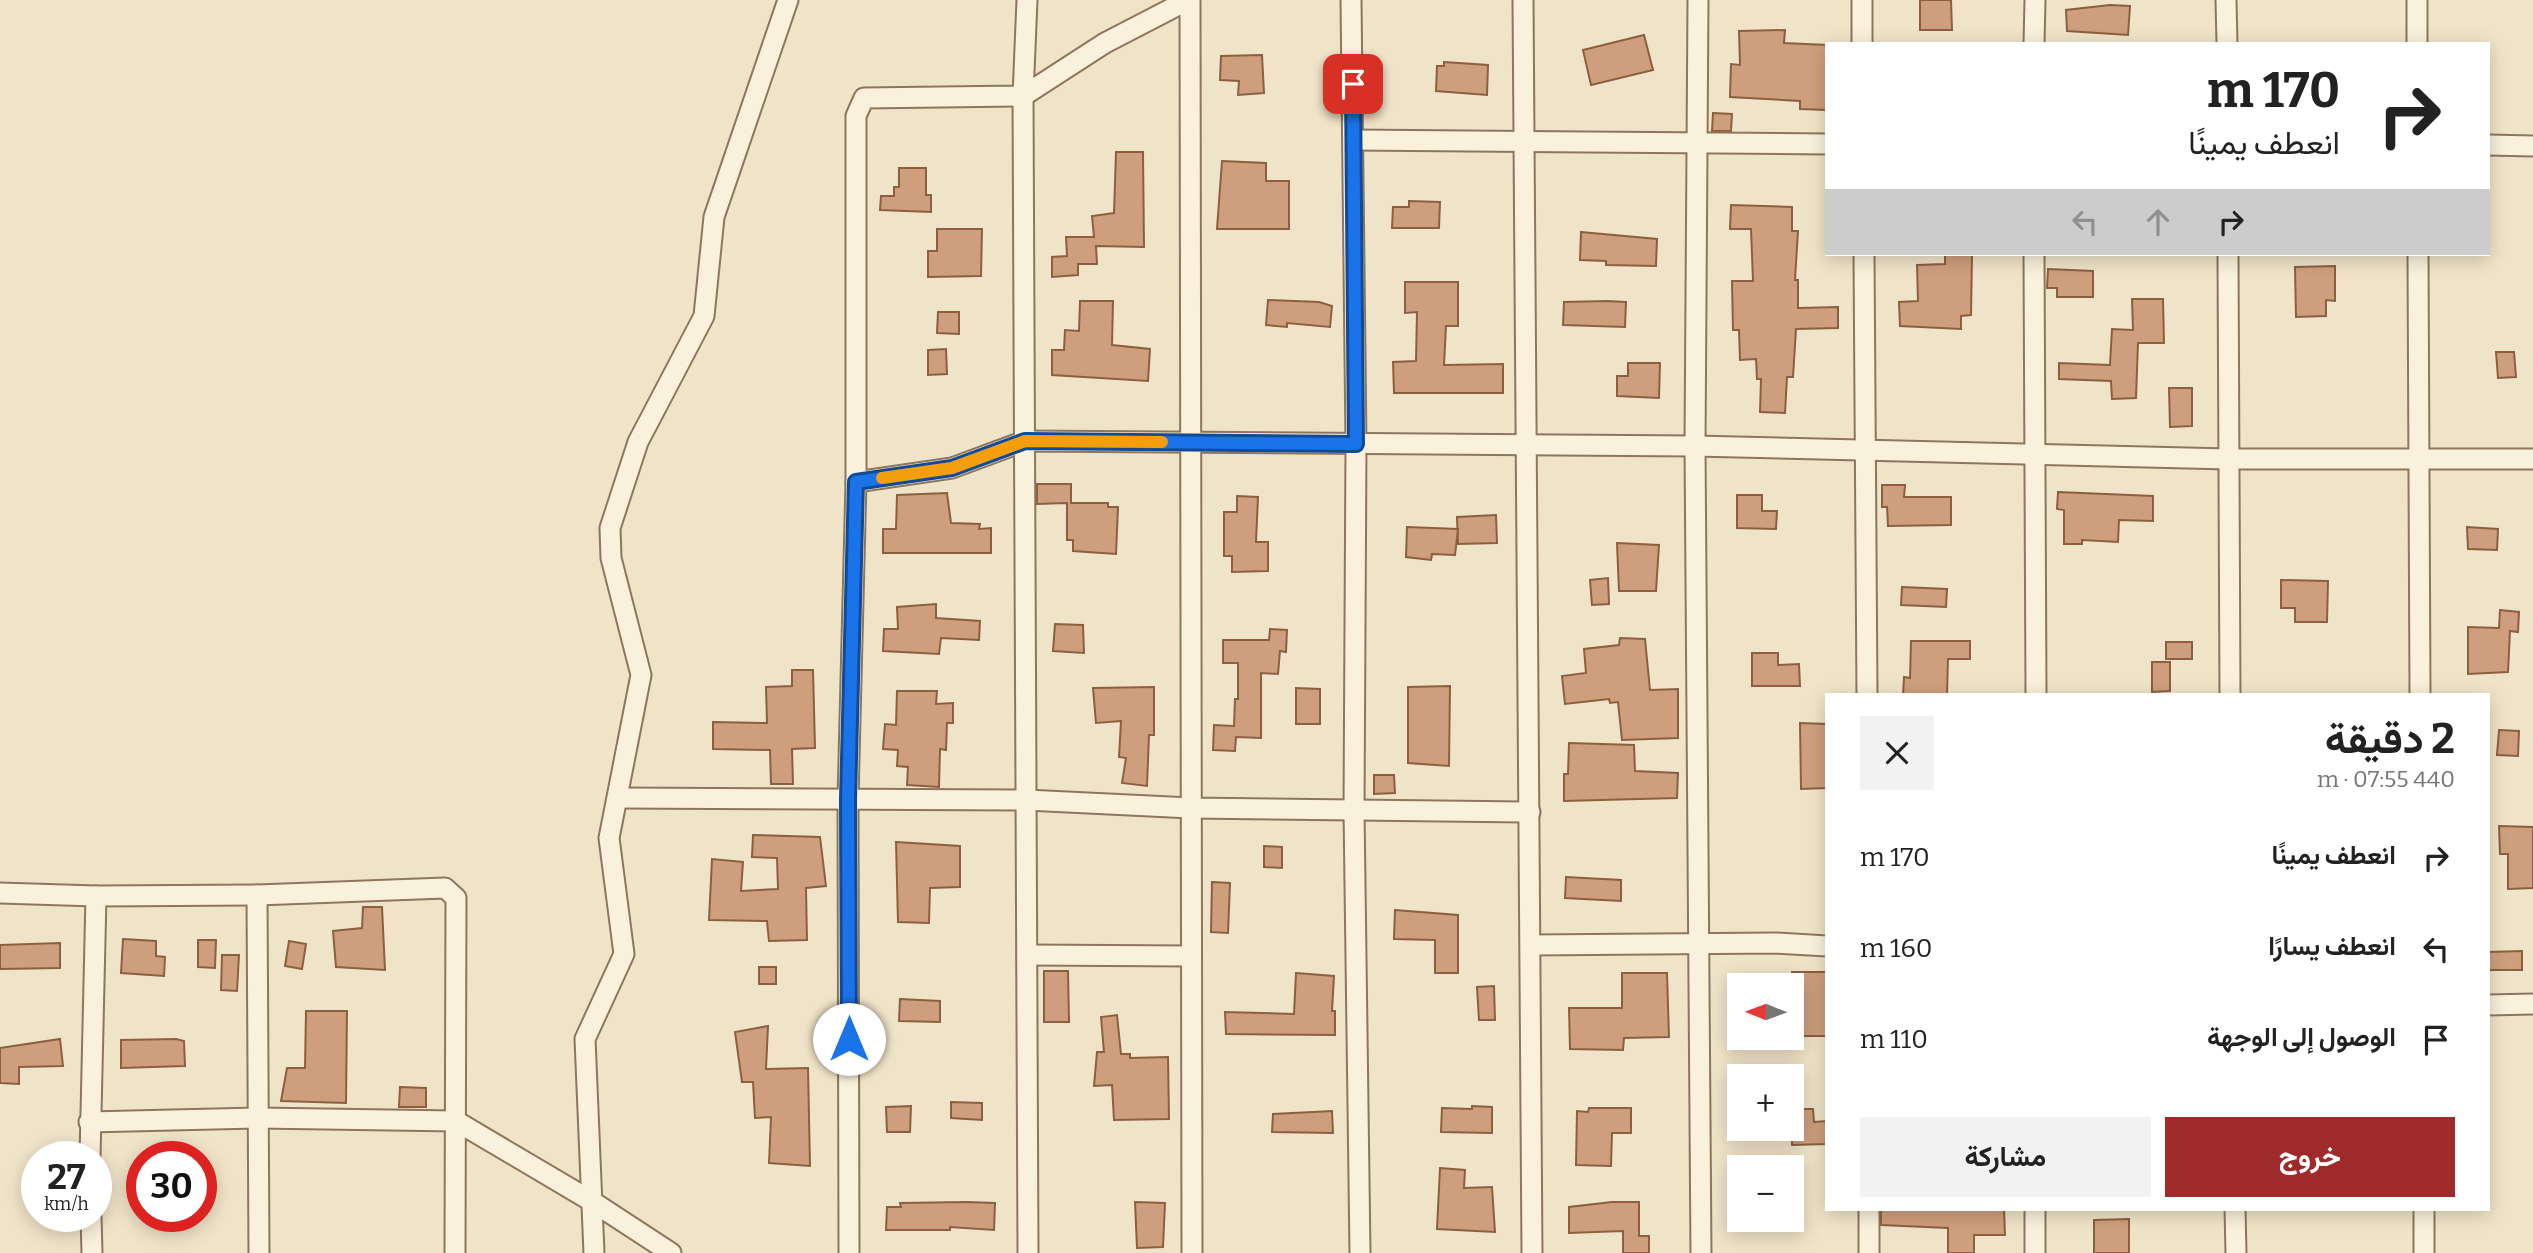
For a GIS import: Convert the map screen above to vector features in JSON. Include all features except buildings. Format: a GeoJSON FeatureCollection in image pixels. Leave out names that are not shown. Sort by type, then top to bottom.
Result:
{"type":"FeatureCollection","features":[{"type":"Feature","properties":{"kind":"street"},"geometry":{"type":"LineString","coordinates":[[594,1253],[584,1055],[589,1026],[624,954],[609,853],[641,675],[611,558],[610,528],[638,442],[704,316],[714,217],[788,0]]}},
{"type":"Feature","properties":{"kind":"street"},"geometry":{"type":"LineString","coordinates":[[1027,0],[1023,96],[1028,1253]]}},
{"type":"Feature","properties":{"kind":"street"},"geometry":{"type":"LineString","coordinates":[[849,1253],[848,799],[856,482],[858,104],[864,98],[1023,96],[1105,43],[1189,0],[1192,1253]]}},
{"type":"Feature","properties":{"kind":"street"},"geometry":{"type":"LineString","coordinates":[[1351,0],[1356,444],[1354,810],[1360,1253]]}},
{"type":"Feature","properties":{"kind":"street"},"geometry":{"type":"LineString","coordinates":[[1523,0],[1532,1253]]}},
{"type":"Feature","properties":{"kind":"street"},"geometry":{"type":"LineString","coordinates":[[1698,0],[1695,446],[1701,1253]]}},
{"type":"Feature","properties":{"kind":"street"},"geometry":{"type":"LineString","coordinates":[[1862,0],[1862,42]]}},
{"type":"Feature","properties":{"kind":"street"},"geometry":{"type":"LineString","coordinates":[[2034,42],[2035,0]]}},
{"type":"Feature","properties":{"kind":"street"},"geometry":{"type":"LineString","coordinates":[[2226,0],[2227,42]]}},
{"type":"Feature","properties":{"kind":"street"},"geometry":{"type":"LineString","coordinates":[[2417,0],[2417,42]]}},
{"type":"Feature","properties":{"kind":"street"},"geometry":{"type":"LineString","coordinates":[[1354,140],[1525,139],[1825,144]]}},
{"type":"Feature","properties":{"kind":"street"},"geometry":{"type":"LineString","coordinates":[[2490,145],[2533,145]]}},
{"type":"Feature","properties":{"kind":"street"},"geometry":{"type":"LineString","coordinates":[[1864,256],[1867,693]]}},
{"type":"Feature","properties":{"kind":"street"},"geometry":{"type":"LineString","coordinates":[[2034,256],[2036,693]]}},
{"type":"Feature","properties":{"kind":"street"},"geometry":{"type":"LineString","coordinates":[[2228,256],[2230,693]]}},
{"type":"Feature","properties":{"kind":"street"},"geometry":{"type":"LineString","coordinates":[[2418,256],[2420,693]]}},
{"type":"Feature","properties":{"kind":"street"},"geometry":{"type":"LineString","coordinates":[[856,482],[952,468],[1025,441],[1695,446],[2229,459],[2533,459]]}},
{"type":"Feature","properties":{"kind":"street"},"geometry":{"type":"LineString","coordinates":[[618,798],[1027,800],[1191,808],[1530,812]]}},
{"type":"Feature","properties":{"kind":"street"},"geometry":{"type":"LineString","coordinates":[[0,893],[96,896],[257,895],[445,888],[453,892],[456,898],[455,1253]]}},
{"type":"Feature","properties":{"kind":"street"},"geometry":{"type":"LineString","coordinates":[[257,895],[259,1253]]}},
{"type":"Feature","properties":{"kind":"street"},"geometry":{"type":"LineString","coordinates":[[90,1141],[96,896]]}},
{"type":"Feature","properties":{"kind":"street"},"geometry":{"type":"LineString","coordinates":[[1531,945],[1825,946]]}},
{"type":"Feature","properties":{"kind":"street"},"geometry":{"type":"LineString","coordinates":[[1027,955],[1191,956]]}},
{"type":"Feature","properties":{"kind":"street"},"geometry":{"type":"LineString","coordinates":[[2490,1005],[2533,1004]]}},
{"type":"Feature","properties":{"kind":"street"},"geometry":{"type":"LineString","coordinates":[[89,1122],[258,1118],[456,1121],[593,1202],[671,1253]]}},
{"type":"Feature","properties":{"kind":"street"},"geometry":{"type":"LineString","coordinates":[[1869,1211],[1869,1253]]}},
{"type":"Feature","properties":{"kind":"street"},"geometry":{"type":"LineString","coordinates":[[2035,1211],[2035,1253]]}},
{"type":"Feature","properties":{"kind":"street"},"geometry":{"type":"LineString","coordinates":[[2235,1211],[2236,1253]]}},
{"type":"Feature","properties":{"kind":"street"},"geometry":{"type":"LineString","coordinates":[[2424,1211],[2424,1253]]}},
{"type":"Feature","properties":{"kind":"street"},"geometry":{"type":"LineString","coordinates":[[91,1232],[92,1253]]}},
{"type":"Feature","properties":{"kind":"slow traffic"},"geometry":{"type":"LineString","coordinates":[[882,478],[952,468],[1025,441],[1162,442]]}},
{"type":"Feature","properties":{"kind":"route"},"geometry":{"type":"LineString","coordinates":[[849,1039],[848,799],[856,482],[952,468],[1025,441],[1356,444],[1353,84]]}}]}
